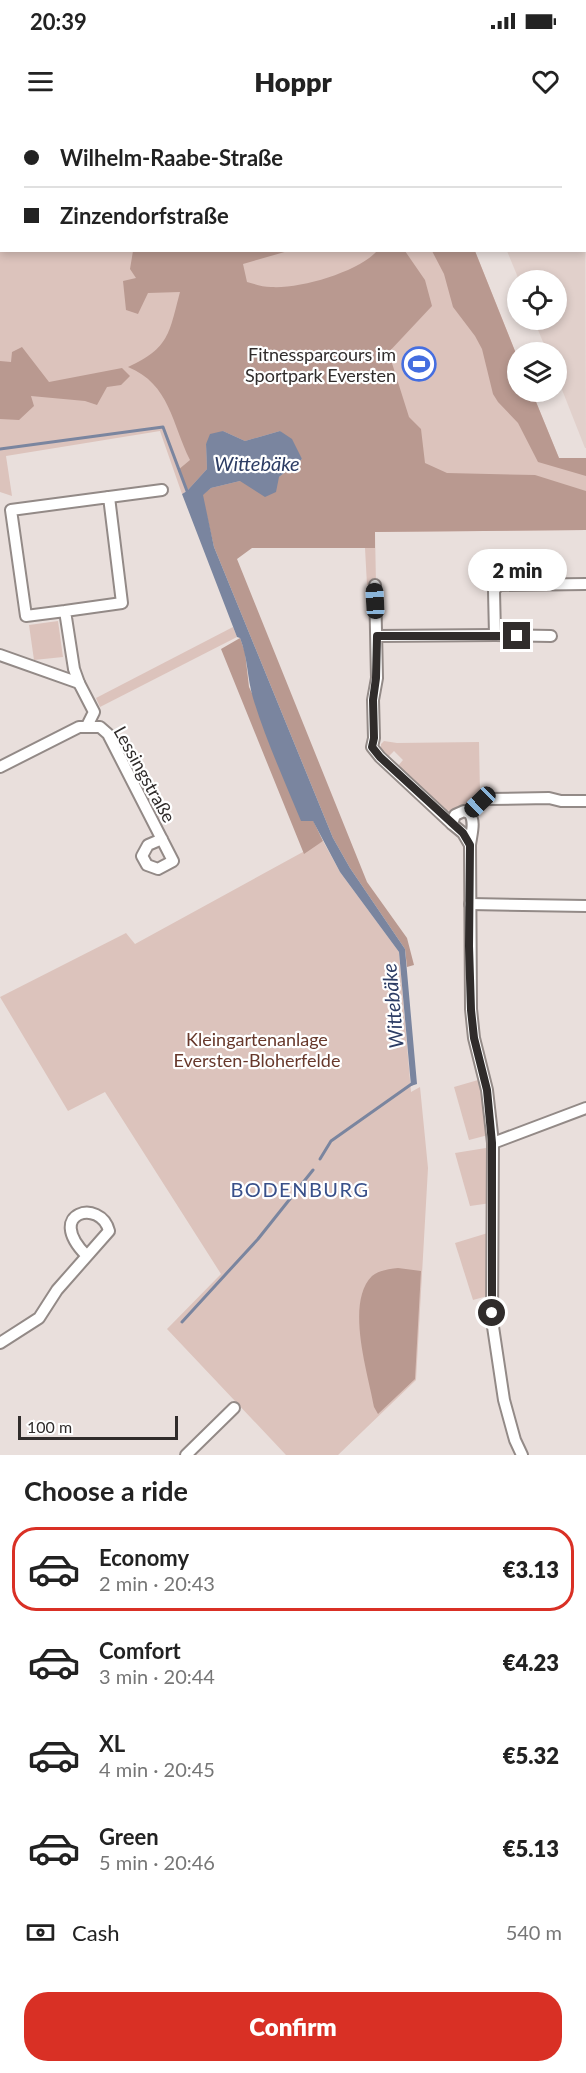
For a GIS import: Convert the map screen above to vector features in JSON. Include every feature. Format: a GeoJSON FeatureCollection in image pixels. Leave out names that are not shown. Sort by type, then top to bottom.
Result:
{"type":"FeatureCollection","features":[{"type":"Feature","properties":{"kind":"street"},"geometry":{"type":"LineString","coordinates":[[109,497],[122,603],[26,616],[11,510],[109,497],[162,490]]}},
{"type":"Feature","properties":{"kind":"street"},"geometry":{"type":"LineString","coordinates":[[495,635],[494,591],[498,585],[586,584]]}},
{"type":"Feature","properties":{"kind":"street"},"geometry":{"type":"LineString","coordinates":[[375,585],[377,636],[372,747],[463,833],[470,845]]}},
{"type":"Feature","properties":{"kind":"street"},"geometry":{"type":"LineString","coordinates":[[65,611],[74,669],[94,712],[87,726]]}},
{"type":"Feature","properties":{"kind":"street"},"geometry":{"type":"LineString","coordinates":[[377,636],[551,636]]}},
{"type":"Feature","properties":{"kind":"street"},"geometry":{"type":"LineString","coordinates":[[0,655],[79,683]]}},
{"type":"Feature","properties":{"kind":"street","name":"Lessingstraße"},"geometry":{"type":"LineString","coordinates":[[0,767],[79,727],[100,727],[108,734],[162,839]]}},
{"type":"Feature","properties":{"kind":"street"},"geometry":{"type":"LineString","coordinates":[[469,813],[480,802],[488,799],[549,798],[561,801],[586,801]]}},
{"type":"Feature","properties":{"kind":"street"},"geometry":{"type":"LineString","coordinates":[[452,824],[456,815],[464,811],[472,816],[470,845],[471,1010],[474,1038],[487,1090],[492,1143],[492,1320],[504,1400],[522,1455]]}},
{"type":"Feature","properties":{"kind":"street"},"geometry":{"type":"LineString","coordinates":[[470,904],[586,906]]}},
{"type":"Feature","properties":{"kind":"street"},"geometry":{"type":"LineString","coordinates":[[492,1143],[586,1108]]}},
{"type":"Feature","properties":{"kind":"street"},"geometry":{"type":"LineString","coordinates":[[0,1343],[39,1318],[57,1290],[86,1256]]}},
{"type":"Feature","properties":{"kind":"street"},"geometry":{"type":"LineString","coordinates":[[186,1455],[234,1408]]}},
{"type":"Feature","properties":{"kind":"shaded area"},"geometry":{"type":"Polygon","coordinates":[[[133,252],[285,252],[243,264],[247,282],[262,286],[283,287],[328,278],[356,266],[376,252],[406,252],[425,280],[432,306],[387,354],[409,417],[421,429],[425,463],[447,473],[535,475],[586,491],[586,530],[375,532],[375,548],[252,548],[237,559],[367,882],[407,938],[414,965],[407,967],[405,949],[350,868],[333,838],[214,547],[202,495],[211,488],[240,481],[279,477],[302,459],[280,431],[245,441],[223,431],[206,444],[207,469],[187,491],[178,470],[190,460],[168,406],[153,384],[142,374],[128,367],[152,353],[166,338],[180,292],[148,293],[138,314],[126,310],[123,281],[136,278],[130,269],[133,252]]]}},
{"type":"Feature","properties":{"kind":"shaded area"},"geometry":{"type":"Polygon","coordinates":[[[433,252],[475,252],[511,342],[507,342],[507,402],[536,402],[559,458],[586,458],[586,476],[538,462],[518,423],[493,394],[482,349],[453,307],[444,274],[433,252]]]}},
{"type":"Feature","properties":{"kind":"shaded area"},"geometry":{"type":"Polygon","coordinates":[[[507,252],[585,252],[586,448],[567,402],[567,342],[543,342],[538,330],[567,330],[567,270],[515,270],[507,252]]]}},
{"type":"Feature","properties":{"kind":"shaded area"},"geometry":{"type":"Polygon","coordinates":[[[22,347],[49,382],[122,368],[130,376],[121,385],[107,387],[97,405],[85,401],[31,396],[34,406],[19,420],[0,419],[0,361],[11,362],[12,352],[22,347]]]}},
{"type":"Feature","properties":{"kind":"shaded area"},"geometry":{"type":"Polygon","coordinates":[[[240,638],[245,652],[249,687],[323,841],[304,854],[221,649],[240,638]]]}},
{"type":"Feature","properties":{"kind":"shaded area"},"geometry":{"type":"Polygon","coordinates":[[[398,1268],[421,1271],[415,1379],[378,1414],[374,1407],[364,1358],[359,1320],[360,1303],[364,1288],[372,1276],[381,1271],[398,1268]]]}},
{"type":"Feature","properties":{"kind":"green space"},"geometry":{"type":"Polygon","coordinates":[[[0,252],[475,252],[511,342],[507,342],[507,402],[536,402],[559,458],[586,458],[586,530],[375,532],[376,585],[367,585],[365,548],[252,548],[187,491],[182,494],[160,431],[6,456],[12,496],[0,492],[0,252]]]}},
{"type":"Feature","properties":{"kind":"green space"},"geometry":{"type":"Polygon","coordinates":[[[58,621],[63,657],[34,660],[29,625],[58,621]]]}},
{"type":"Feature","properties":{"kind":"green space"},"geometry":{"type":"Polygon","coordinates":[[[233,627],[237,637],[100,707],[96,698],[233,627]]]}},
{"type":"Feature","properties":{"kind":"green space"},"geometry":{"type":"Polygon","coordinates":[[[384,741],[397,743],[479,742],[480,793],[468,804],[452,811],[444,810],[398,766],[403,760],[394,751],[388,757],[381,753],[381,744],[384,741]]]}},
{"type":"Feature","properties":{"kind":"green space","name":"Kleingartenanlage Eversten-Bloherfelde"},"geometry":{"type":"Polygon","coordinates":[[[323,841],[340,872],[399,952],[411,1092],[420,1087],[428,1168],[416,1380],[338,1455],[286,1455],[167,1329],[221,1274],[105,1092],[68,1111],[0,997],[126,933],[135,944],[323,841]]]}},
{"type":"Feature","properties":{"kind":"green space"},"geometry":{"type":"Polygon","coordinates":[[[485,1078],[492,1134],[469,1140],[454,1087],[485,1078]]]}},
{"type":"Feature","properties":{"kind":"green space"},"geometry":{"type":"Polygon","coordinates":[[[492,1147],[491,1203],[470,1206],[455,1153],[492,1147]]]}},
{"type":"Feature","properties":{"kind":"green space"},"geometry":{"type":"Polygon","coordinates":[[[491,1232],[491,1295],[473,1300],[455,1243],[491,1232]]]}},
{"type":"Feature","properties":{"kind":"water","name":"Wittebäke"},"geometry":{"type":"Polygon","coordinates":[[[223,431],[245,441],[280,431],[292,439],[302,459],[279,477],[276,492],[265,497],[240,481],[211,488],[203,495],[214,547],[333,838],[350,868],[405,949],[417,1084],[411,1086],[399,952],[340,872],[313,821],[301,821],[258,714],[240,638],[237,637],[182,494],[207,469],[206,444],[210,434],[223,431]]]}},
{"type":"Feature","properties":{"kind":"waterway"},"geometry":{"type":"LineString","coordinates":[[0,449],[163,427],[187,491]]}},
{"type":"Feature","properties":{"kind":"waterway","name":"Wittebäke"},"geometry":{"type":"LineString","coordinates":[[320,1159],[331,1141],[413,1083]]}},
{"type":"Feature","properties":{"kind":"waterway","name":"Wittebäke"},"geometry":{"type":"LineString","coordinates":[[182,1322],[258,1239],[313,1170]]}},
{"type":"Feature","properties":{"kind":"place","name":"Fitnessparcours im Sportpark Eversten"},"geometry":{"type":"Point","coordinates":[419,364]}},
{"type":"Feature","properties":{"kind":"district","name":"BODENBURG"},"geometry":{"type":"Point","coordinates":[300,1189]}},
{"type":"Feature","properties":{"kind":"route"},"geometry":{"type":"LineString","coordinates":[[492,1313],[492,1143],[487,1090],[474,1038],[471,1010],[470,845],[463,833],[435,810],[372,747],[374,738],[373,700],[377,636],[517,636]]}}]}
